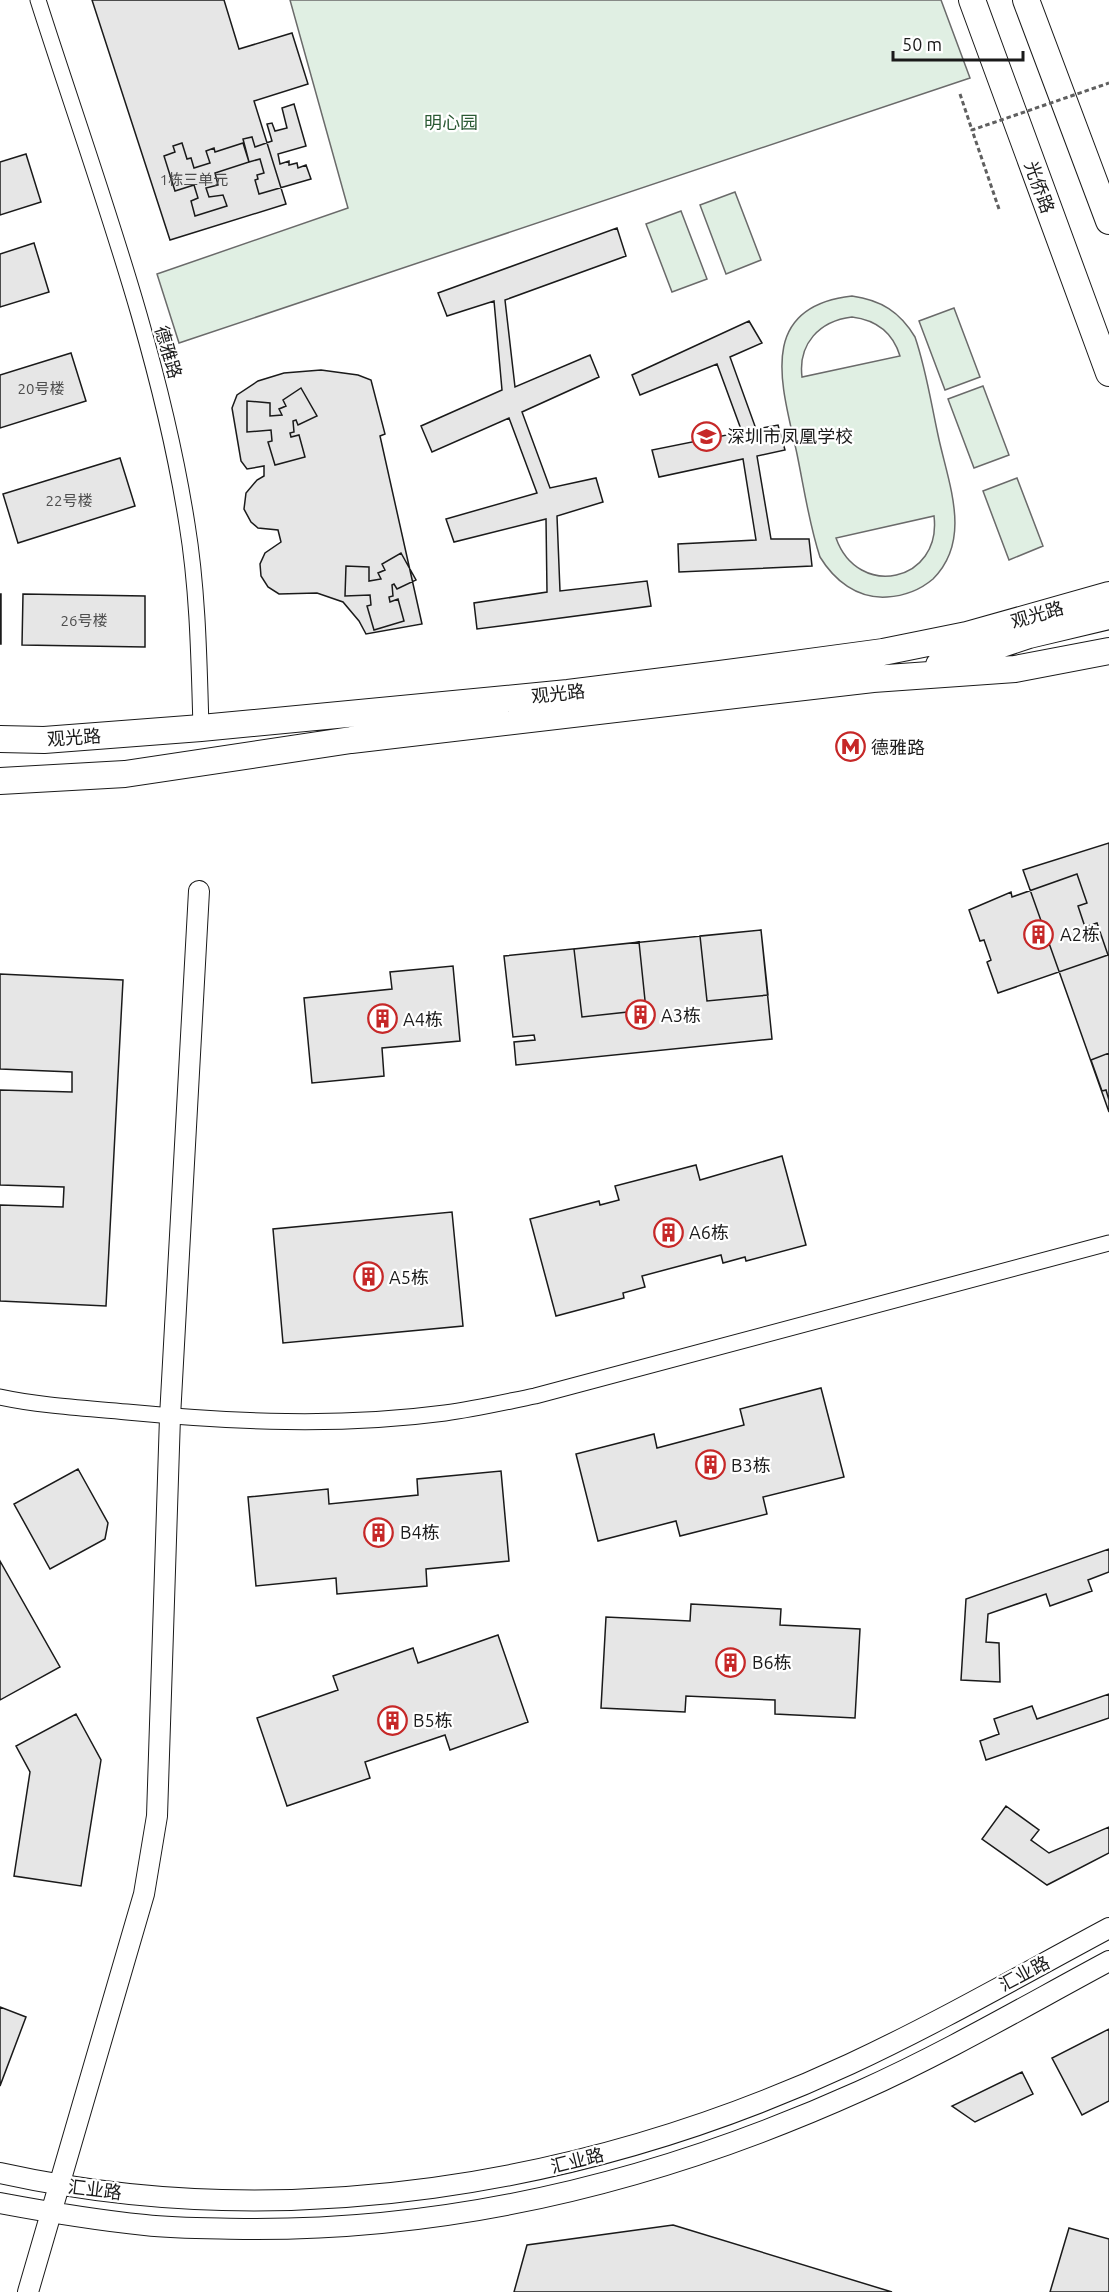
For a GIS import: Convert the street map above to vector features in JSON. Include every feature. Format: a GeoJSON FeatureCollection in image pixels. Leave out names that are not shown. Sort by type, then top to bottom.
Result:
{"type":"FeatureCollection","features":[{"type":"Feature","properties":{"kind":"main road","name":"光侨路"},"geometry":{"type":"LineString","coordinates":[[972,0],[1109,373]]}},
{"type":"Feature","properties":{"kind":"main road"},"geometry":{"type":"LineString","coordinates":[[1026,0],[1109,221]]}},
{"type":"Feature","properties":{"kind":"main road","name":"观光路"},"geometry":{"type":"LineString","coordinates":[[0,739],[44,740],[201,728],[568,693],[883,652],[967,635],[1109,595]]}},
{"type":"Feature","properties":{"kind":"main road"},"geometry":{"type":"LineString","coordinates":[[905,677],[1029,635],[1109,616]]}},
{"type":"Feature","properties":{"kind":"main road","name":"观光路"},"geometry":{"type":"LineString","coordinates":[[0,781],[125,774],[351,740],[905,677],[1015,669],[1109,651]]}},
{"type":"Feature","properties":{"kind":"street","name":"德雅路"},"geometry":{"type":"LineString","coordinates":[[38,0],[120,255],[160,393],[187,524],[198,645],[201,728]]}},
{"type":"Feature","properties":{"kind":"street"},"geometry":{"type":"LineString","coordinates":[[28,2292],[144,1894],[157,1816],[170,1417],[199,891]]}},
{"type":"Feature","properties":{"kind":"street"},"geometry":{"type":"LineString","coordinates":[[0,1398],[170,1417],[354,1421],[446,1413],[535,1396],[1109,1243]]}},
{"type":"Feature","properties":{"kind":"street","name":"汇业路"},"geometry":{"type":"LineString","coordinates":[[0,2173],[59,2184],[149,2196],[217,2199],[356,2197],[435,2189],[516,2175],[595,2156],[759,2103],[850,2064],[1109,1928]]}},
{"type":"Feature","properties":{"kind":"street","name":"汇业路"},"geometry":{"type":"LineString","coordinates":[[0,2203],[146,2225],[284,2229],[358,2226],[438,2218],[522,2204],[614,2181],[769,2130],[863,2091],[1109,1961]]}},
{"type":"Feature","properties":{"kind":"path"},"geometry":{"type":"LineString","coordinates":[[972,130],[1109,83]]}},
{"type":"Feature","properties":{"kind":"path"},"geometry":{"type":"LineString","coordinates":[[960,94],[999,209]]}},
{"type":"Feature","properties":{"kind":"green space","name":"明心园"},"geometry":{"type":"Polygon","coordinates":[[[290,0],[941,0],[970,78],[179,343],[157,274],[348,208],[290,0]]]}},
{"type":"Feature","properties":{"kind":"green space"},"geometry":{"type":"Polygon","coordinates":[[[735,192],[761,260],[726,274],[700,205],[735,192]]]}},
{"type":"Feature","properties":{"kind":"green space"},"geometry":{"type":"Polygon","coordinates":[[[681,211],[707,279],[672,292],[646,224],[681,211]]]}},
{"type":"Feature","properties":{"kind":"green space"},"geometry":{"type":"Polygon","coordinates":[[[852,296],[881,304],[896,314],[909,328],[919,349],[951,491],[955,529],[952,546],[945,563],[933,579],[906,594],[876,597],[856,591],[832,573],[820,557],[816,544],[782,378],[783,355],[788,334],[800,316],[821,303],[852,296]],[[852,317],[830,323],[813,336],[803,354],[802,377],[900,356],[893,341],[882,329],[869,321],[852,317]],[[934,516],[836,538],[847,558],[862,570],[879,576],[896,575],[912,568],[925,556],[933,538],[934,516]]]}},
{"type":"Feature","properties":{"kind":"green space"},"geometry":{"type":"Polygon","coordinates":[[[954,308],[980,377],[945,390],[919,321],[954,308]]]}},
{"type":"Feature","properties":{"kind":"green space"},"geometry":{"type":"Polygon","coordinates":[[[983,386],[1009,455],[974,468],[948,399],[983,386]]]}},
{"type":"Feature","properties":{"kind":"green space"},"geometry":{"type":"Polygon","coordinates":[[[1017,478],[1043,546],[1009,560],[983,491],[1017,478]]]}},
{"type":"Feature","properties":{"kind":"building"},"geometry":{"type":"Polygon","coordinates":[[[92,0],[224,0],[239,49],[292,33],[308,84],[254,101],[286,204],[170,240],[92,0]]]}},
{"type":"Feature","properties":{"kind":"building"},"geometry":{"type":"Polygon","coordinates":[[[294,104],[306,146],[278,154],[280,164],[289,161],[289,165],[297,163],[298,168],[306,165],[311,179],[259,194],[255,180],[258,179],[257,175],[264,173],[260,159],[249,162],[243,139],[252,137],[255,147],[272,141],[267,124],[272,123],[275,131],[287,128],[282,108],[294,104]]]}},
{"type":"Feature","properties":{"kind":"building"},"geometry":{"type":"Polygon","coordinates":[[[182,143],[187,159],[191,158],[194,168],[210,163],[206,151],[214,148],[215,152],[243,143],[249,162],[215,173],[218,185],[206,188],[209,197],[223,195],[227,206],[195,216],[191,201],[198,198],[194,185],[175,191],[164,156],[175,152],[173,146],[182,143]]]}},
{"type":"Feature","properties":{"kind":"building"},"geometry":{"type":"Polygon","coordinates":[[[26,154],[41,202],[0,215],[0,162],[26,154]]]}},
{"type":"Feature","properties":{"kind":"building"},"geometry":{"type":"Polygon","coordinates":[[[617,228],[626,256],[505,300],[515,387],[590,355],[599,377],[522,412],[550,488],[596,478],[603,502],[557,516],[560,591],[647,581],[651,606],[477,629],[474,603],[547,592],[546,519],[454,542],[446,519],[537,493],[509,418],[432,452],[421,426],[502,390],[494,301],[447,316],[438,293],[617,228]]]}},
{"type":"Feature","properties":{"kind":"building"},"geometry":{"type":"Polygon","coordinates":[[[34,243],[49,292],[0,307],[0,254],[34,243]]]}},
{"type":"Feature","properties":{"kind":"building"},"geometry":{"type":"Polygon","coordinates":[[[749,321],[762,343],[730,357],[756,429],[778,425],[785,450],[757,456],[771,539],[809,539],[812,566],[679,572],[678,544],[756,540],[743,459],[659,477],[652,450],[742,432],[717,364],[640,395],[632,375],[749,321]]]}},
{"type":"Feature","properties":{"kind":"building"},"geometry":{"type":"Polygon","coordinates":[[[71,353],[86,401],[0,428],[0,375],[71,353]]]}},
{"type":"Feature","properties":{"kind":"building"},"geometry":{"type":"Polygon","coordinates":[[[321,370],[358,375],[371,380],[385,434],[380,436],[422,624],[366,634],[359,621],[343,602],[317,593],[279,594],[268,587],[261,576],[260,564],[265,553],[281,542],[278,530],[258,528],[251,522],[244,509],[246,493],[257,480],[264,476],[264,466],[247,469],[241,461],[232,408],[237,395],[258,381],[284,373],[321,370]]]}},
{"type":"Feature","properties":{"kind":"building"},"geometry":{"type":"Polygon","coordinates":[[[301,388],[317,416],[298,425],[296,420],[293,421],[294,432],[290,433],[291,437],[299,435],[305,457],[275,465],[268,442],[272,441],[271,430],[247,432],[247,401],[270,403],[270,416],[282,415],[279,409],[286,406],[283,400],[301,388]]]}},
{"type":"Feature","properties":{"kind":"building"},"geometry":{"type":"Polygon","coordinates":[[[120,458],[135,506],[18,543],[3,494],[120,458]]]}},
{"type":"Feature","properties":{"kind":"building"},"geometry":{"type":"Polygon","coordinates":[[[401,553],[416,580],[397,589],[394,584],[392,585],[393,596],[389,597],[390,602],[398,599],[404,621],[374,630],[367,606],[371,605],[370,595],[345,596],[346,566],[369,567],[369,581],[381,579],[378,573],[385,570],[382,564],[401,553]]]}},
{"type":"Feature","properties":{"kind":"building"},"geometry":{"type":"Polygon","coordinates":[[[1,594],[1,644],[0,644],[1,594]]]}},
{"type":"Feature","properties":{"kind":"building"},"geometry":{"type":"Polygon","coordinates":[[[23,594],[145,596],[145,647],[22,645],[23,594]]]}},
{"type":"Feature","properties":{"kind":"building"},"geometry":{"type":"Polygon","coordinates":[[[1109,843],[1109,1112],[1023,870],[1109,843]]]}},
{"type":"Feature","properties":{"kind":"building","name":"A2栋"},"geometry":{"type":"Polygon","coordinates":[[[1077,874],[1087,903],[1078,906],[1085,927],[1097,923],[1108,955],[998,993],[987,962],[991,960],[984,940],[980,941],[969,910],[1011,892],[1012,897],[1077,874]]]}},
{"type":"Feature","properties":{"kind":"building","name":"A3栋"},"geometry":{"type":"Polygon","coordinates":[[[761,930],[772,1039],[516,1065],[514,1042],[535,1040],[534,1035],[513,1037],[504,956],[761,930]]]}},
{"type":"Feature","properties":{"kind":"building"},"geometry":{"type":"Polygon","coordinates":[[[761,930],[768,995],[707,1001],[700,936],[761,930]]]}},
{"type":"Feature","properties":{"kind":"building"},"geometry":{"type":"Polygon","coordinates":[[[639,942],[646,1010],[582,1017],[574,949],[639,942]]]}},
{"type":"Feature","properties":{"kind":"building","name":"A4栋"},"geometry":{"type":"Polygon","coordinates":[[[453,966],[460,1041],[382,1048],[384,1076],[312,1083],[304,998],[392,989],[390,972],[453,966]]]}},
{"type":"Feature","properties":{"kind":"building"},"geometry":{"type":"Polygon","coordinates":[[[0,974],[123,980],[106,1306],[0,1301],[0,1205],[63,1207],[64,1187],[0,1185],[0,1090],[72,1092],[72,1072],[0,1069],[0,974]]]}},
{"type":"Feature","properties":{"kind":"building"},"geometry":{"type":"Polygon","coordinates":[[[1109,1053],[1109,1100],[1106,1090],[1102,1091],[1091,1060],[1109,1053]]]}},
{"type":"Feature","properties":{"kind":"building","name":"A6栋"},"geometry":{"type":"Polygon","coordinates":[[[782,1156],[806,1245],[746,1261],[745,1257],[723,1263],[721,1255],[642,1276],[645,1287],[623,1293],[624,1298],[556,1316],[530,1219],[599,1201],[600,1205],[619,1200],[615,1186],[696,1165],[700,1180],[782,1156]]]}},
{"type":"Feature","properties":{"kind":"building","name":"A5栋"},"geometry":{"type":"Polygon","coordinates":[[[452,1212],[463,1326],[283,1343],[273,1229],[452,1212]]]}},
{"type":"Feature","properties":{"kind":"building","name":"B3栋"},"geometry":{"type":"Polygon","coordinates":[[[821,1388],[844,1477],[763,1497],[767,1514],[680,1536],[676,1521],[598,1541],[576,1454],[654,1434],[657,1448],[744,1425],[740,1409],[821,1388]]]}},
{"type":"Feature","properties":{"kind":"building"},"geometry":{"type":"Polygon","coordinates":[[[78,1469],[108,1523],[105,1539],[50,1569],[14,1504],[78,1469]]]}},
{"type":"Feature","properties":{"kind":"building","name":"B4栋"},"geometry":{"type":"Polygon","coordinates":[[[501,1471],[509,1561],[426,1569],[427,1586],[337,1594],[336,1578],[256,1586],[248,1497],[328,1489],[329,1504],[418,1495],[417,1479],[501,1471]]]}},
{"type":"Feature","properties":{"kind":"building"},"geometry":{"type":"Polygon","coordinates":[[[1109,1549],[1109,1572],[1088,1580],[1092,1591],[1050,1606],[1046,1594],[988,1614],[986,1642],[999,1643],[1000,1682],[961,1680],[966,1599],[1109,1549]]]}},
{"type":"Feature","properties":{"kind":"building"},"geometry":{"type":"Polygon","coordinates":[[[0,1561],[60,1667],[0,1700],[0,1561]]]}},
{"type":"Feature","properties":{"kind":"building","name":"B6栋"},"geometry":{"type":"Polygon","coordinates":[[[691,1604],[781,1609],[780,1625],[860,1629],[855,1718],[775,1714],[775,1700],[686,1696],[685,1712],[601,1708],[606,1617],[690,1621],[691,1604]]]}},
{"type":"Feature","properties":{"kind":"building","name":"B5栋"},"geometry":{"type":"Polygon","coordinates":[[[498,1635],[528,1722],[450,1750],[445,1735],[365,1762],[370,1778],[287,1806],[257,1718],[338,1690],[333,1676],[413,1648],[418,1663],[498,1635]]]}},
{"type":"Feature","properties":{"kind":"building"},"geometry":{"type":"Polygon","coordinates":[[[1109,1694],[1109,1718],[986,1760],[980,1741],[999,1734],[994,1719],[1032,1706],[1037,1719],[1109,1694]]]}},
{"type":"Feature","properties":{"kind":"building"},"geometry":{"type":"Polygon","coordinates":[[[76,1714],[101,1760],[81,1886],[14,1876],[30,1772],[16,1746],[76,1714]]]}},
{"type":"Feature","properties":{"kind":"building"},"geometry":{"type":"Polygon","coordinates":[[[1006,1806],[1039,1830],[1031,1840],[1049,1853],[1109,1827],[1109,1853],[1047,1885],[982,1839],[1006,1806]]]}},
{"type":"Feature","properties":{"kind":"building"},"geometry":{"type":"Polygon","coordinates":[[[0,2007],[26,2017],[0,2086],[0,2007]]]}},
{"type":"Feature","properties":{"kind":"building"},"geometry":{"type":"Polygon","coordinates":[[[1109,2029],[1109,2101],[1082,2115],[1052,2058],[1109,2029]]]}},
{"type":"Feature","properties":{"kind":"building"},"geometry":{"type":"Polygon","coordinates":[[[1022,2072],[1033,2094],[975,2122],[952,2106],[1022,2072]]]}},
{"type":"Feature","properties":{"kind":"building"},"geometry":{"type":"Polygon","coordinates":[[[673,2225],[892,2292],[514,2292],[527,2245],[673,2225]]]}},
{"type":"Feature","properties":{"kind":"building"},"geometry":{"type":"Polygon","coordinates":[[[1069,2228],[1109,2239],[1109,2292],[1050,2292],[1069,2228]]]}},
{"type":"Feature","properties":{"kind":"place","name":"深圳市凤凰学校"},"geometry":{"type":"Point","coordinates":[706,436]}},
{"type":"Feature","properties":{"kind":"place","name":"德雅路"},"geometry":{"type":"Point","coordinates":[850,747]}},
{"type":"Feature","properties":{"kind":"place","name":"A2栋"},"geometry":{"type":"Point","coordinates":[1039,934]}},
{"type":"Feature","properties":{"kind":"place","name":"A3栋"},"geometry":{"type":"Point","coordinates":[640,1015]}},
{"type":"Feature","properties":{"kind":"place","name":"A4栋"},"geometry":{"type":"Point","coordinates":[382,1019]}},
{"type":"Feature","properties":{"kind":"place","name":"A6栋"},"geometry":{"type":"Point","coordinates":[668,1232]}},
{"type":"Feature","properties":{"kind":"place","name":"A5栋"},"geometry":{"type":"Point","coordinates":[368,1277]}},
{"type":"Feature","properties":{"kind":"place","name":"B3栋"},"geometry":{"type":"Point","coordinates":[710,1465]}},
{"type":"Feature","properties":{"kind":"place","name":"B4栋"},"geometry":{"type":"Point","coordinates":[379,1532]}},
{"type":"Feature","properties":{"kind":"place","name":"B6栋"},"geometry":{"type":"Point","coordinates":[731,1662]}},
{"type":"Feature","properties":{"kind":"place","name":"B5栋"},"geometry":{"type":"Point","coordinates":[392,1720]}}]}
